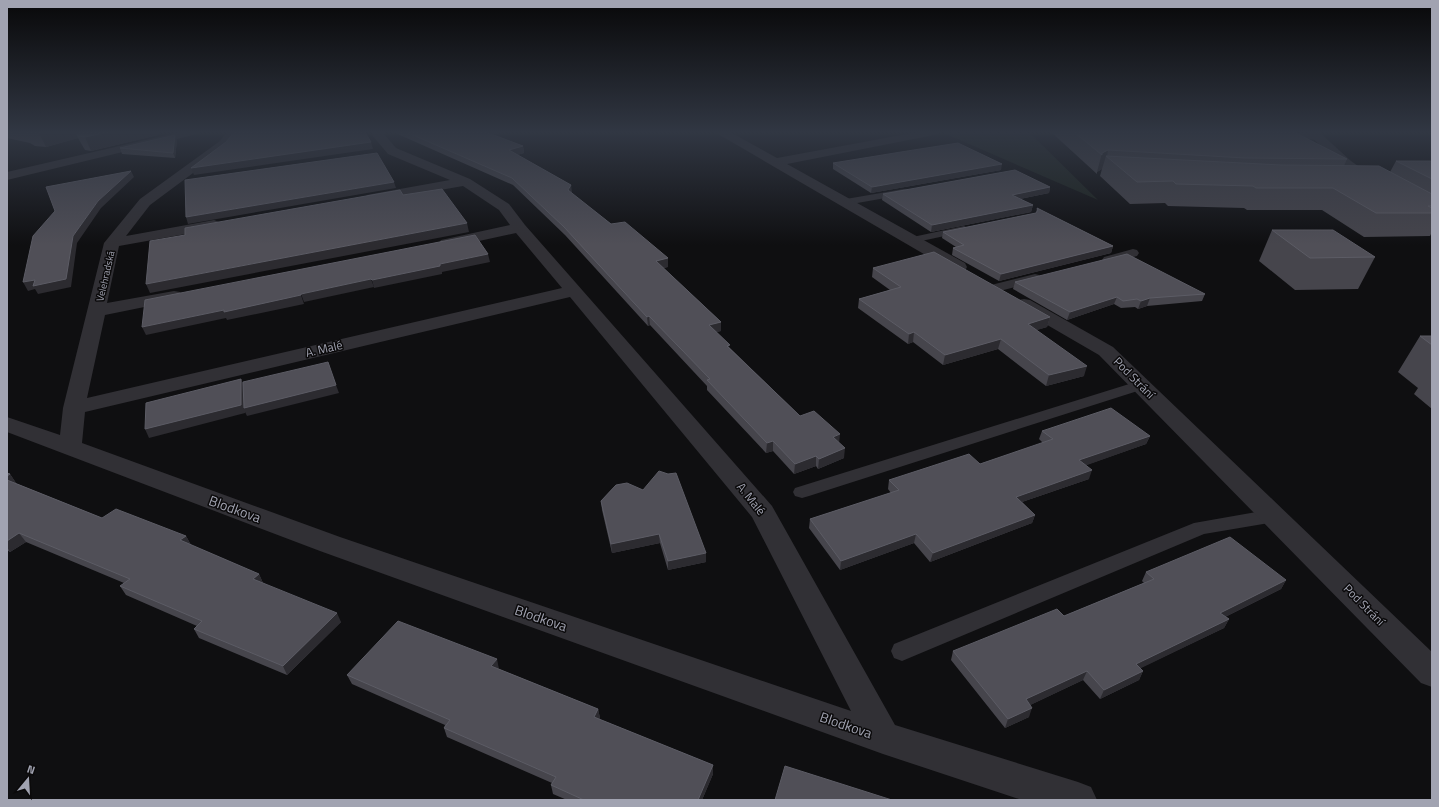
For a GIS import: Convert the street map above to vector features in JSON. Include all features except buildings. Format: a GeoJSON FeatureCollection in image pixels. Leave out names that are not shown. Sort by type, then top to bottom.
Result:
{"type":"FeatureCollection","features":[{"type":"Feature","properties":{"kind":"street"},"geometry":{"type":"LineString","coordinates":[[7,176],[34,170]]}},
{"type":"Feature","properties":{"kind":"street","name":"Velehradská"},"geometry":{"type":"LineString","coordinates":[[70,448],[74,408],[112,242],[145,202],[188,170]]}},
{"type":"Feature","properties":{"kind":"street","name":"A. Malé"},"geometry":{"type":"LineString","coordinates":[[432,170],[465,182],[504,207],[520,228],[763,512],[883,738]]}},
{"type":"Feature","properties":{"kind":"street","name":"Pod Strání"},"geometry":{"type":"LineString","coordinates":[[789,170],[1106,351],[1432,673]]}},
{"type":"Feature","properties":{"kind":"street"},"geometry":{"type":"LineString","coordinates":[[1354,170],[1386,190]]}},
{"type":"Feature","properties":{"kind":"street"},"geometry":{"type":"LineString","coordinates":[[169,183],[200,179]]}},
{"type":"Feature","properties":{"kind":"street"},"geometry":{"type":"LineString","coordinates":[[355,201],[465,182]]}},
{"type":"Feature","properties":{"kind":"street"},"geometry":{"type":"LineString","coordinates":[[112,242],[230,222]]}},
{"type":"Feature","properties":{"kind":"street"},"geometry":{"type":"LineString","coordinates":[[428,246],[520,228]]}},
{"type":"Feature","properties":{"kind":"street","name":"A. Malé"},"geometry":{"type":"LineString","coordinates":[[74,408],[574,291]]}},
{"type":"Feature","properties":{"kind":"street"},"geometry":{"type":"LineString","coordinates":[[96,311],[189,293]]}},
{"type":"Feature","properties":{"kind":"street","name":"Blodkova"},"geometry":{"type":"LineString","coordinates":[[7,424],[337,547],[883,738],[1078,800]]}},
{"type":"Feature","properties":{"kind":"lane"},"geometry":{"type":"LineString","coordinates":[[1359,183],[1374,183]]}},
{"type":"Feature","properties":{"kind":"lane"},"geometry":{"type":"LineString","coordinates":[[846,202],[916,190]]}},
{"type":"Feature","properties":{"kind":"lane"},"geometry":{"type":"LineString","coordinates":[[912,240],[978,226]]}},
{"type":"Feature","properties":{"kind":"lane"},"geometry":{"type":"LineString","coordinates":[[1095,263],[1133,253]]}},
{"type":"Feature","properties":{"kind":"lane"},"geometry":{"type":"LineString","coordinates":[[983,280],[1050,274]]}},
{"type":"Feature","properties":{"kind":"lane"},"geometry":{"type":"LineString","coordinates":[[802,492],[1142,385]]}},
{"type":"Feature","properties":{"kind":"lane"},"geometry":{"type":"LineString","coordinates":[[902,651],[1201,528],[1274,516]]}},
{"type":"Feature","properties":{"kind":"shaded area"},"geometry":{"type":"Polygon","coordinates":[[[1028,170],[1067,170],[1098,200],[1028,170]]]}}]}
